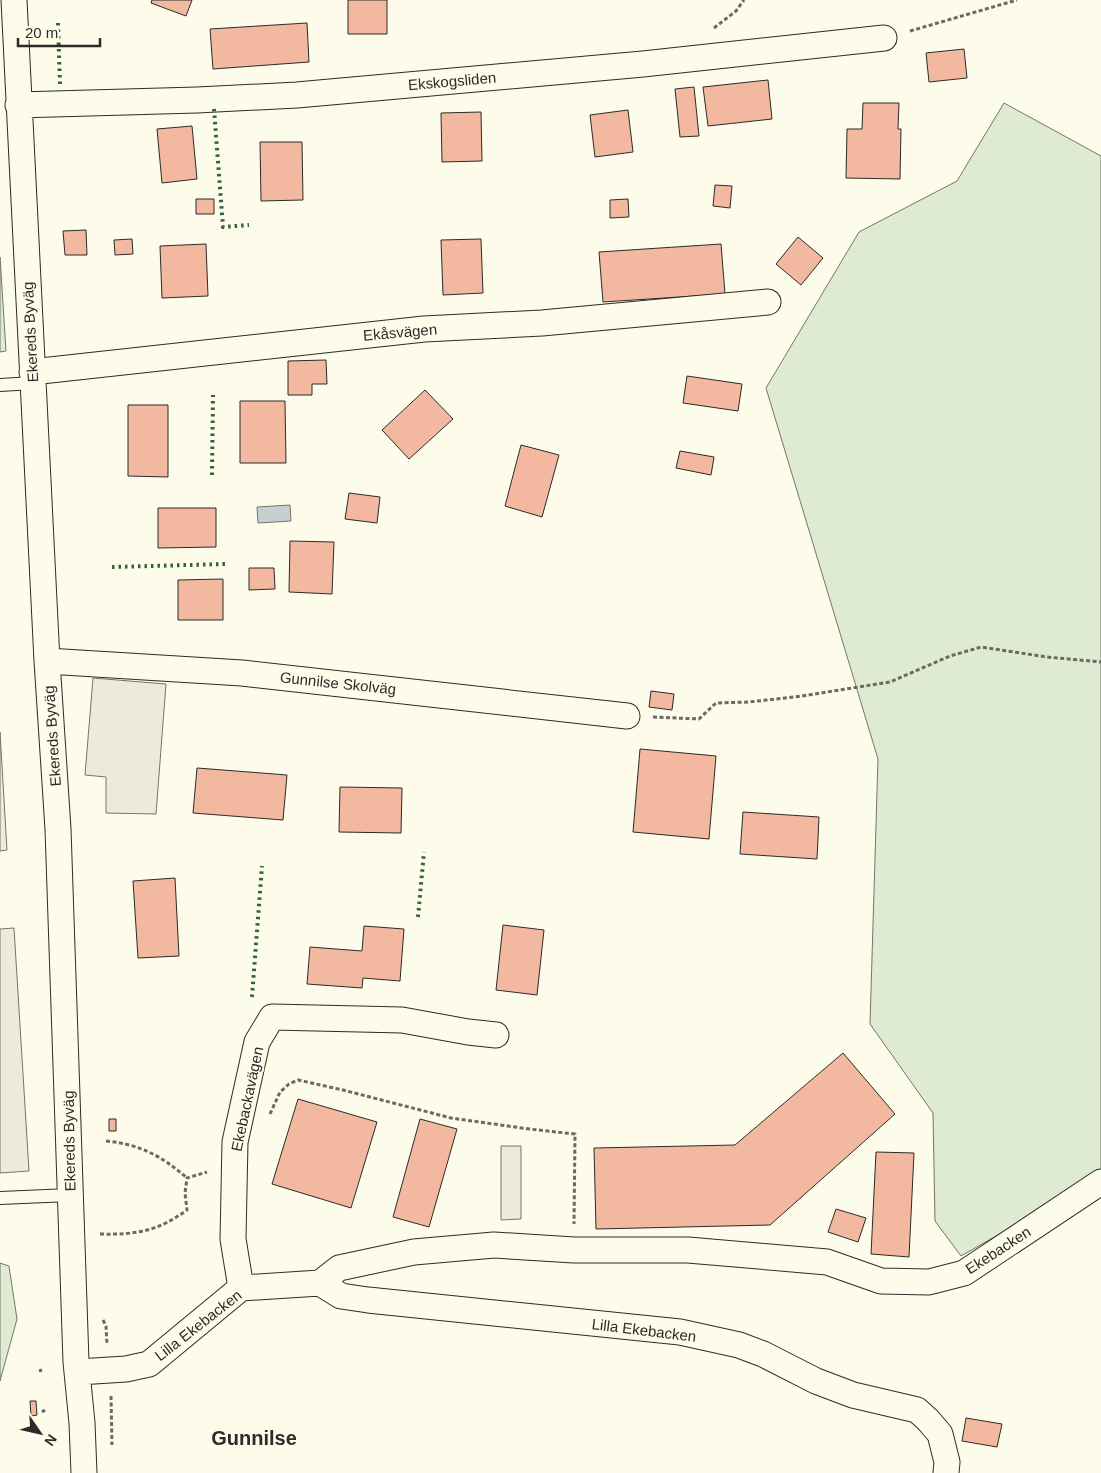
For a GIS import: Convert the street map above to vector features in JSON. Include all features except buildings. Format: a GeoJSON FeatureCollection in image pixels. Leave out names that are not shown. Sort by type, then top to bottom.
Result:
{"type":"FeatureCollection","features":[{"type":"Feature","properties":{"kind":"street","name":"Ekereds Byväg"},"geometry":{"type":"LineString","coordinates":[[14,0],[47,660],[58,829],[69,1114],[70,1195],[84,1473]]}},
{"type":"Feature","properties":{"kind":"street","name":"Ekskogsliden"},"geometry":{"type":"LineString","coordinates":[[18,105],[297,95],[644,64],[884,38]]}},
{"type":"Feature","properties":{"kind":"street","name":"Ekåsvägen"},"geometry":{"type":"LineString","coordinates":[[33,377],[424,329],[542,323],[768,302]]}},
{"type":"Feature","properties":{"kind":"street","name":"Gunnilse Skolväg"},"geometry":{"type":"LineString","coordinates":[[47,660],[242,672],[627,716]]}},
{"type":"Feature","properties":{"kind":"street","name":"Ekebackavägen"},"geometry":{"type":"LineString","coordinates":[[242,1288],[233,1239],[235,1142],[257,1042],[272,1017],[402,1020],[496,1035]]}},
{"type":"Feature","properties":{"kind":"street","name":"Ekebacken"},"geometry":{"type":"LineString","coordinates":[[574,1250],[688,1250],[827,1262],[880,1281],[929,1282],[964,1273],[1101,1182]]}},
{"type":"Feature","properties":{"kind":"street"},"geometry":{"type":"LineString","coordinates":[[320,1283],[338,1268],[414,1252],[494,1245],[574,1250]]}},
{"type":"Feature","properties":{"kind":"street","name":"Lilla Ekebacken"},"geometry":{"type":"LineString","coordinates":[[78,1372],[126,1369],[149,1364],[242,1288],[320,1283],[341,1296],[368,1300],[680,1332],[739,1345],[763,1354],[816,1381],[853,1395],[917,1410],[940,1434],[947,1462],[946,1473]]}},
{"type":"Feature","properties":{"kind":"lane"},"geometry":{"type":"LineString","coordinates":[[0,385],[33,377]]}},
{"type":"Feature","properties":{"kind":"lane"},"geometry":{"type":"LineString","coordinates":[[0,1198],[70,1195]]}},
{"type":"Feature","properties":{"kind":"path"},"geometry":{"type":"LineString","coordinates":[[884,38],[1017,0]]}},
{"type":"Feature","properties":{"kind":"path"},"geometry":{"type":"LineString","coordinates":[[627,716],[698,719],[716,703],[748,702],[802,696],[890,682],[950,656],[981,647],[1047,657],[1101,662]]}},
{"type":"Feature","properties":{"kind":"path"},"geometry":{"type":"LineString","coordinates":[[269,1118],[280,1092],[289,1084],[298,1080],[451,1118],[575,1134],[574,1250]]}},
{"type":"Feature","properties":{"kind":"path"},"geometry":{"type":"LineString","coordinates":[[106,1141],[126,1143],[146,1150],[175,1167],[187,1178]]}},
{"type":"Feature","properties":{"kind":"path"},"geometry":{"type":"LineString","coordinates":[[187,1178],[208,1171],[234,1169]]}},
{"type":"Feature","properties":{"kind":"path"},"geometry":{"type":"LineString","coordinates":[[100,1234],[123,1234],[149,1230],[170,1222],[187,1210],[185,1194],[187,1178]]}},
{"type":"Feature","properties":{"kind":"path"},"geometry":{"type":"LineString","coordinates":[[109,1369],[112,1450]]}},
{"type":"Feature","properties":{"kind":"green space"},"geometry":{"type":"Polygon","coordinates":[[[1004,103],[1101,156],[1101,1176],[961,1256],[935,1221],[933,1113],[870,1024],[878,759],[766,388],[859,232],[957,181],[1004,103]]]}},
{"type":"Feature","properties":{"kind":"green space"},"geometry":{"type":"Polygon","coordinates":[[[0,257],[6,351],[0,352],[0,257]]]}},
{"type":"Feature","properties":{"kind":"green space"},"geometry":{"type":"Polygon","coordinates":[[[0,1263],[9,1266],[17,1319],[0,1381],[0,1263]]]}},
{"type":"Feature","properties":{"kind":"shaded area"},"geometry":{"type":"Polygon","coordinates":[[[290,505],[291,521],[258,523],[257,507],[290,505]]]}},
{"type":"Feature","properties":{"kind":"shaded area"},"geometry":{"type":"Polygon","coordinates":[[[93,678],[166,684],[156,814],[106,813],[106,777],[85,775],[93,678]]]}},
{"type":"Feature","properties":{"kind":"shaded area"},"geometry":{"type":"Polygon","coordinates":[[[0,732],[7,850],[0,851],[0,732]]]}},
{"type":"Feature","properties":{"kind":"shaded area"},"geometry":{"type":"Polygon","coordinates":[[[14,928],[29,1171],[0,1173],[0,929],[14,928]]]}},
{"type":"Feature","properties":{"kind":"shaded area"},"geometry":{"type":"Polygon","coordinates":[[[501,1146],[521,1146],[521,1219],[501,1220],[501,1146]]]}},
{"type":"Feature","properties":{"kind":"hedge"},"geometry":{"type":"LineString","coordinates":[[58,23],[60,85]]}},
{"type":"Feature","properties":{"kind":"hedge"},"geometry":{"type":"LineString","coordinates":[[214,109],[223,227],[249,225]]}},
{"type":"Feature","properties":{"kind":"hedge"},"geometry":{"type":"LineString","coordinates":[[212,475],[213,395]]}},
{"type":"Feature","properties":{"kind":"hedge"},"geometry":{"type":"LineString","coordinates":[[112,567],[226,564]]}},
{"type":"Feature","properties":{"kind":"hedge"},"geometry":{"type":"LineString","coordinates":[[418,917],[424,852]]}},
{"type":"Feature","properties":{"kind":"hedge"},"geometry":{"type":"LineString","coordinates":[[252,997],[262,866]]}},
{"type":"Feature","properties":{"kind":"district","name":"Gunnilse"},"geometry":{"type":"Point","coordinates":[254,1438]}}]}
